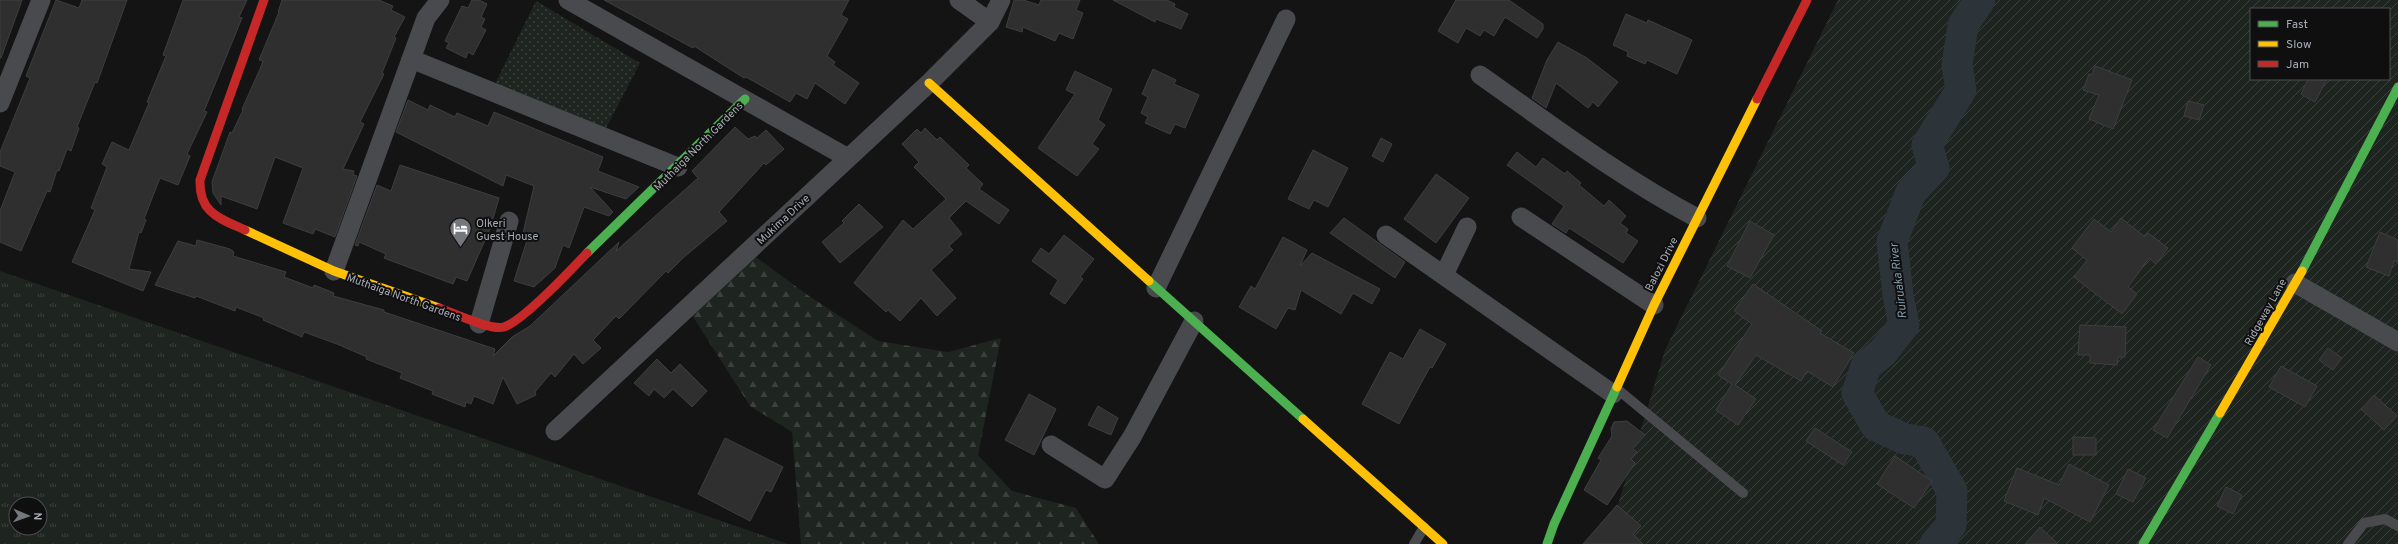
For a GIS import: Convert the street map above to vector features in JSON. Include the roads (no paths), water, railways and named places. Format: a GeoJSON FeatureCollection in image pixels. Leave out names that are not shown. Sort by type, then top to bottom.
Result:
{"type":"FeatureCollection","features":[{"type":"Feature","properties":{"kind":"street"},"geometry":{"type":"LineString","coordinates":[[0,104],[41,0]]}},
{"type":"Feature","properties":{"kind":"street","name":"Muthaiga North Gardens"},"geometry":{"type":"LineString","coordinates":[[264,0],[200,180],[199,192],[202,203],[215,216],[334,272],[479,324],[504,327],[521,317],[678,168],[745,99]]}},
{"type":"Feature","properties":{"kind":"street"},"geometry":{"type":"LineString","coordinates":[[334,272],[426,18],[440,0]]}},
{"type":"Feature","properties":{"kind":"street","name":"Muthaiga North Gardens"},"geometry":{"type":"LineString","coordinates":[[568,0],[848,158]]}},
{"type":"Feature","properties":{"kind":"street"},"geometry":{"type":"LineString","coordinates":[[958,0],[990,22]]}},
{"type":"Feature","properties":{"kind":"street","name":"Mukima Drive"},"geometry":{"type":"LineString","coordinates":[[555,431],[929,83],[990,22],[1001,0]]}},
{"type":"Feature","properties":{"kind":"street","name":"Balozi Drive"},"geometry":{"type":"LineString","coordinates":[[1547,544],[1554,524],[1654,305],[1807,0]]}},
{"type":"Feature","properties":{"kind":"street"},"geometry":{"type":"LineString","coordinates":[[1156,288],[1286,19]]}},
{"type":"Feature","properties":{"kind":"street"},"geometry":{"type":"LineString","coordinates":[[411,59],[678,168]]}},
{"type":"Feature","properties":{"kind":"street"},"geometry":{"type":"LineString","coordinates":[[1480,74],[1622,175],[1697,218]]}},
{"type":"Feature","properties":{"kind":"street"},"geometry":{"type":"LineString","coordinates":[[929,83],[1443,544]]}},
{"type":"Feature","properties":{"kind":"street","name":"Ridgeway Lane"},"geometry":{"type":"LineString","coordinates":[[2144,544],[2296,283],[2398,86]]}},
{"type":"Feature","properties":{"kind":"street"},"geometry":{"type":"LineString","coordinates":[[1522,216],[1654,305]]}},
{"type":"Feature","properties":{"kind":"street"},"geometry":{"type":"LineString","coordinates":[[479,324],[509,221]]}},
{"type":"Feature","properties":{"kind":"street"},"geometry":{"type":"LineString","coordinates":[[1444,275],[1467,227]]}},
{"type":"Feature","properties":{"kind":"street"},"geometry":{"type":"LineString","coordinates":[[1386,235],[1615,391]]}},
{"type":"Feature","properties":{"kind":"street"},"geometry":{"type":"LineString","coordinates":[[2296,283],[2398,342]]}},
{"type":"Feature","properties":{"kind":"street"},"geometry":{"type":"LineString","coordinates":[[1051,446],[1105,479],[1132,437],[1194,321]]}},
{"type":"Feature","properties":{"kind":"lane"},"geometry":{"type":"LineString","coordinates":[[1615,391],[1743,493]]}},
{"type":"Feature","properties":{"kind":"lane"},"geometry":{"type":"LineString","coordinates":[[2348,544],[2364,523],[2385,519],[2398,526]]}},
{"type":"Feature","properties":{"kind":"lane"},"geometry":{"type":"LineString","coordinates":[[1414,544],[1424,527]]}},
{"type":"Feature","properties":{"kind":"waterway","name":"Ruiruaka River"},"geometry":{"type":"LineString","coordinates":[[1935,544],[1951,525],[1952,491],[1924,442],[1905,439],[1876,426],[1857,393],[1866,366],[1883,352],[1904,325],[1898,295],[1892,241],[1911,192],[1934,168],[1927,145],[1961,90],[1957,65],[1963,25],[1980,0]]}},
{"type":"Feature","properties":{"kind":"place","name":"Olkeri Guest House"},"geometry":{"type":"Point","coordinates":[460,248]}}]}
